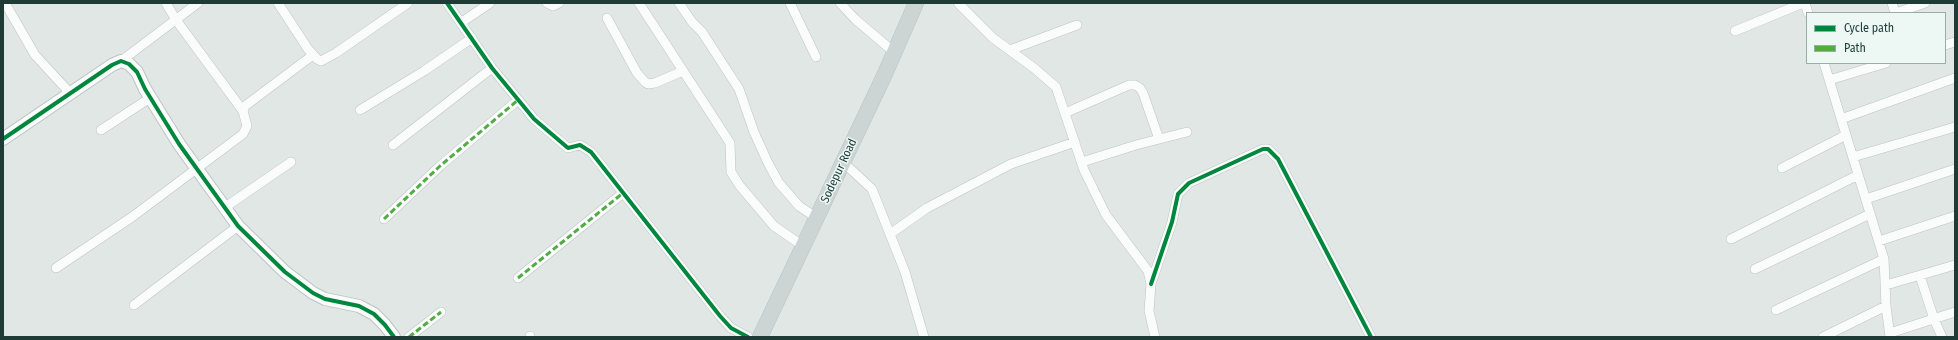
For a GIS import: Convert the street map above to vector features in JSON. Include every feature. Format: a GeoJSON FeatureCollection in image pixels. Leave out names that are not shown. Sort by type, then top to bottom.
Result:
{"type":"FeatureCollection","features":[{"type":"Feature","properties":{"kind":"main road","name":"Sodepur Road"},"geometry":{"type":"LineString","coordinates":[[760,337],[895,52],[916,3]]}},
{"type":"Feature","properties":{"kind":"street"},"geometry":{"type":"LineString","coordinates":[[5,3],[35,55],[70,93]]}},
{"type":"Feature","properties":{"kind":"street"},"geometry":{"type":"LineString","coordinates":[[56,268],[132,217],[246,130],[247,126],[243,111],[176,20],[166,3]]}},
{"type":"Feature","properties":{"kind":"street"},"geometry":{"type":"LineString","coordinates":[[3,139],[70,93],[121,61],[198,3]]}},
{"type":"Feature","properties":{"kind":"street"},"geometry":{"type":"LineString","coordinates":[[279,4],[313,55],[321,61],[326,60],[408,3]]}},
{"type":"Feature","properties":{"kind":"street"},"geometry":{"type":"LineString","coordinates":[[447,3],[462,22],[492,68],[534,120],[568,148],[580,145],[591,152],[720,316],[731,328],[748,337]]}},
{"type":"Feature","properties":{"kind":"street"},"geometry":{"type":"LineString","coordinates":[[462,22],[490,3]]}},
{"type":"Feature","properties":{"kind":"street"},"geometry":{"type":"LineString","coordinates":[[547,3],[553,6],[559,3]]}},
{"type":"Feature","properties":{"kind":"street"},"geometry":{"type":"LineString","coordinates":[[639,3],[730,143],[731,172],[740,186],[774,226],[803,246]]}},
{"type":"Feature","properties":{"kind":"street"},"geometry":{"type":"LineString","coordinates":[[679,3],[687,16],[702,32],[739,89],[754,132],[779,183],[799,206],[817,218]]}},
{"type":"Feature","properties":{"kind":"street"},"geometry":{"type":"LineString","coordinates":[[790,3],[816,57]]}},
{"type":"Feature","properties":{"kind":"street"},"geometry":{"type":"LineString","coordinates":[[840,3],[855,19],[895,52]]}},
{"type":"Feature","properties":{"kind":"street"},"geometry":{"type":"LineString","coordinates":[[958,3],[993,38],[1034,68],[1056,87],[1082,162],[1106,215],[1148,271],[1151,284]]}},
{"type":"Feature","properties":{"kind":"street"},"geometry":{"type":"LineString","coordinates":[[1735,31],[1804,3]]}},
{"type":"Feature","properties":{"kind":"street"},"geometry":{"type":"LineString","coordinates":[[1898,12],[1925,3]]}},
{"type":"Feature","properties":{"kind":"street"},"geometry":{"type":"LineString","coordinates":[[607,18],[637,73],[645,82],[648,84],[655,83],[683,72]]}},
{"type":"Feature","properties":{"kind":"street"},"geometry":{"type":"LineString","coordinates":[[1010,50],[1077,25]]}},
{"type":"Feature","properties":{"kind":"street"},"geometry":{"type":"LineString","coordinates":[[360,110],[424,71],[472,38]]}},
{"type":"Feature","properties":{"kind":"street"},"geometry":{"type":"LineString","coordinates":[[243,111],[245,106],[313,55]]}},
{"type":"Feature","properties":{"kind":"street"},"geometry":{"type":"LineString","coordinates":[[121,61],[129,64],[137,72],[150,98],[195,168],[238,226],[285,272],[313,293],[325,299],[359,306],[374,314],[385,324],[394,337]]}},
{"type":"Feature","properties":{"kind":"street"},"geometry":{"type":"LineString","coordinates":[[1824,64],[1884,259],[1886,306],[1890,335],[1955,312]]}},
{"type":"Feature","properties":{"kind":"street"},"geometry":{"type":"LineString","coordinates":[[1829,80],[1883,64]]}},
{"type":"Feature","properties":{"kind":"street"},"geometry":{"type":"LineString","coordinates":[[393,145],[492,68]]}},
{"type":"Feature","properties":{"kind":"street"},"geometry":{"type":"LineString","coordinates":[[1841,119],[1955,78]]}},
{"type":"Feature","properties":{"kind":"street"},"geometry":{"type":"LineString","coordinates":[[1065,112],[1129,85],[1135,85],[1140,88],[1143,93],[1159,139]]}},
{"type":"Feature","properties":{"kind":"street"},"geometry":{"type":"LineString","coordinates":[[101,130],[150,98]]}},
{"type":"Feature","properties":{"kind":"street"},"geometry":{"type":"LineString","coordinates":[[384,219],[440,166],[518,100]]}},
{"type":"Feature","properties":{"kind":"street"},"geometry":{"type":"LineString","coordinates":[[1853,157],[1955,127]]}},
{"type":"Feature","properties":{"kind":"street"},"geometry":{"type":"LineString","coordinates":[[1082,162],[1187,132]]}},
{"type":"Feature","properties":{"kind":"street"},"geometry":{"type":"LineString","coordinates":[[1782,168],[1846,135]]}},
{"type":"Feature","properties":{"kind":"street"},"geometry":{"type":"LineString","coordinates":[[890,234],[927,208],[1011,164],[1075,142]]}},
{"type":"Feature","properties":{"kind":"street"},"geometry":{"type":"LineString","coordinates":[[1155,337],[1149,311],[1151,284],[1172,222],[1178,194],[1189,183],[1263,149],[1268,149],[1278,158],[1371,337]]}},
{"type":"Feature","properties":{"kind":"street"},"geometry":{"type":"LineString","coordinates":[[224,208],[291,162]]}},
{"type":"Feature","properties":{"kind":"street"},"geometry":{"type":"LineString","coordinates":[[843,162],[872,189],[905,272],[924,337]]}},
{"type":"Feature","properties":{"kind":"street"},"geometry":{"type":"LineString","coordinates":[[1866,199],[1955,169]]}},
{"type":"Feature","properties":{"kind":"street"},"geometry":{"type":"LineString","coordinates":[[1731,239],[1858,175]]}},
{"type":"Feature","properties":{"kind":"street"},"geometry":{"type":"LineString","coordinates":[[518,278],[623,193]]}},
{"type":"Feature","properties":{"kind":"street"},"geometry":{"type":"LineString","coordinates":[[1755,269],[1870,214]]}},
{"type":"Feature","properties":{"kind":"street"},"geometry":{"type":"LineString","coordinates":[[1879,241],[1955,216]]}},
{"type":"Feature","properties":{"kind":"street"},"geometry":{"type":"LineString","coordinates":[[134,305],[238,226]]}},
{"type":"Feature","properties":{"kind":"street"},"geometry":{"type":"LineString","coordinates":[[1776,310],[1884,259]]}},
{"type":"Feature","properties":{"kind":"street"},"geometry":{"type":"LineString","coordinates":[[1886,285],[1898,280],[1920,276],[1955,265]]}},
{"type":"Feature","properties":{"kind":"street"},"geometry":{"type":"LineString","coordinates":[[1920,276],[1934,319],[1942,337]]}},
{"type":"Feature","properties":{"kind":"street"},"geometry":{"type":"LineString","coordinates":[[1823,337],[1886,306]]}},
{"type":"Feature","properties":{"kind":"street"},"geometry":{"type":"LineString","coordinates":[[410,337],[441,312]]}},
{"type":"Feature","properties":{"kind":"marked path"},"geometry":{"type":"LineString","coordinates":[[384,219],[440,166],[518,100]]}},
{"type":"Feature","properties":{"kind":"marked path"},"geometry":{"type":"LineString","coordinates":[[518,278],[623,193]]}},
{"type":"Feature","properties":{"kind":"marked path"},"geometry":{"type":"LineString","coordinates":[[409,337],[441,312]]}},
{"type":"Feature","properties":{"kind":"cycle path"},"geometry":{"type":"LineString","coordinates":[[447,3],[492,68],[534,119],[568,148],[580,145],[591,152],[720,316],[731,328],[748,337]]}},
{"type":"Feature","properties":{"kind":"cycle path"},"geometry":{"type":"LineString","coordinates":[[3,139],[112,65],[121,61],[129,64],[137,72],[145,89],[179,144],[238,226],[285,272],[313,293],[325,299],[359,306],[374,314],[394,337]]}},
{"type":"Feature","properties":{"kind":"cycle path"},"geometry":{"type":"LineString","coordinates":[[1151,284],[1172,222],[1178,194],[1189,183],[1263,149],[1268,149],[1278,159],[1371,337]]}}]}
